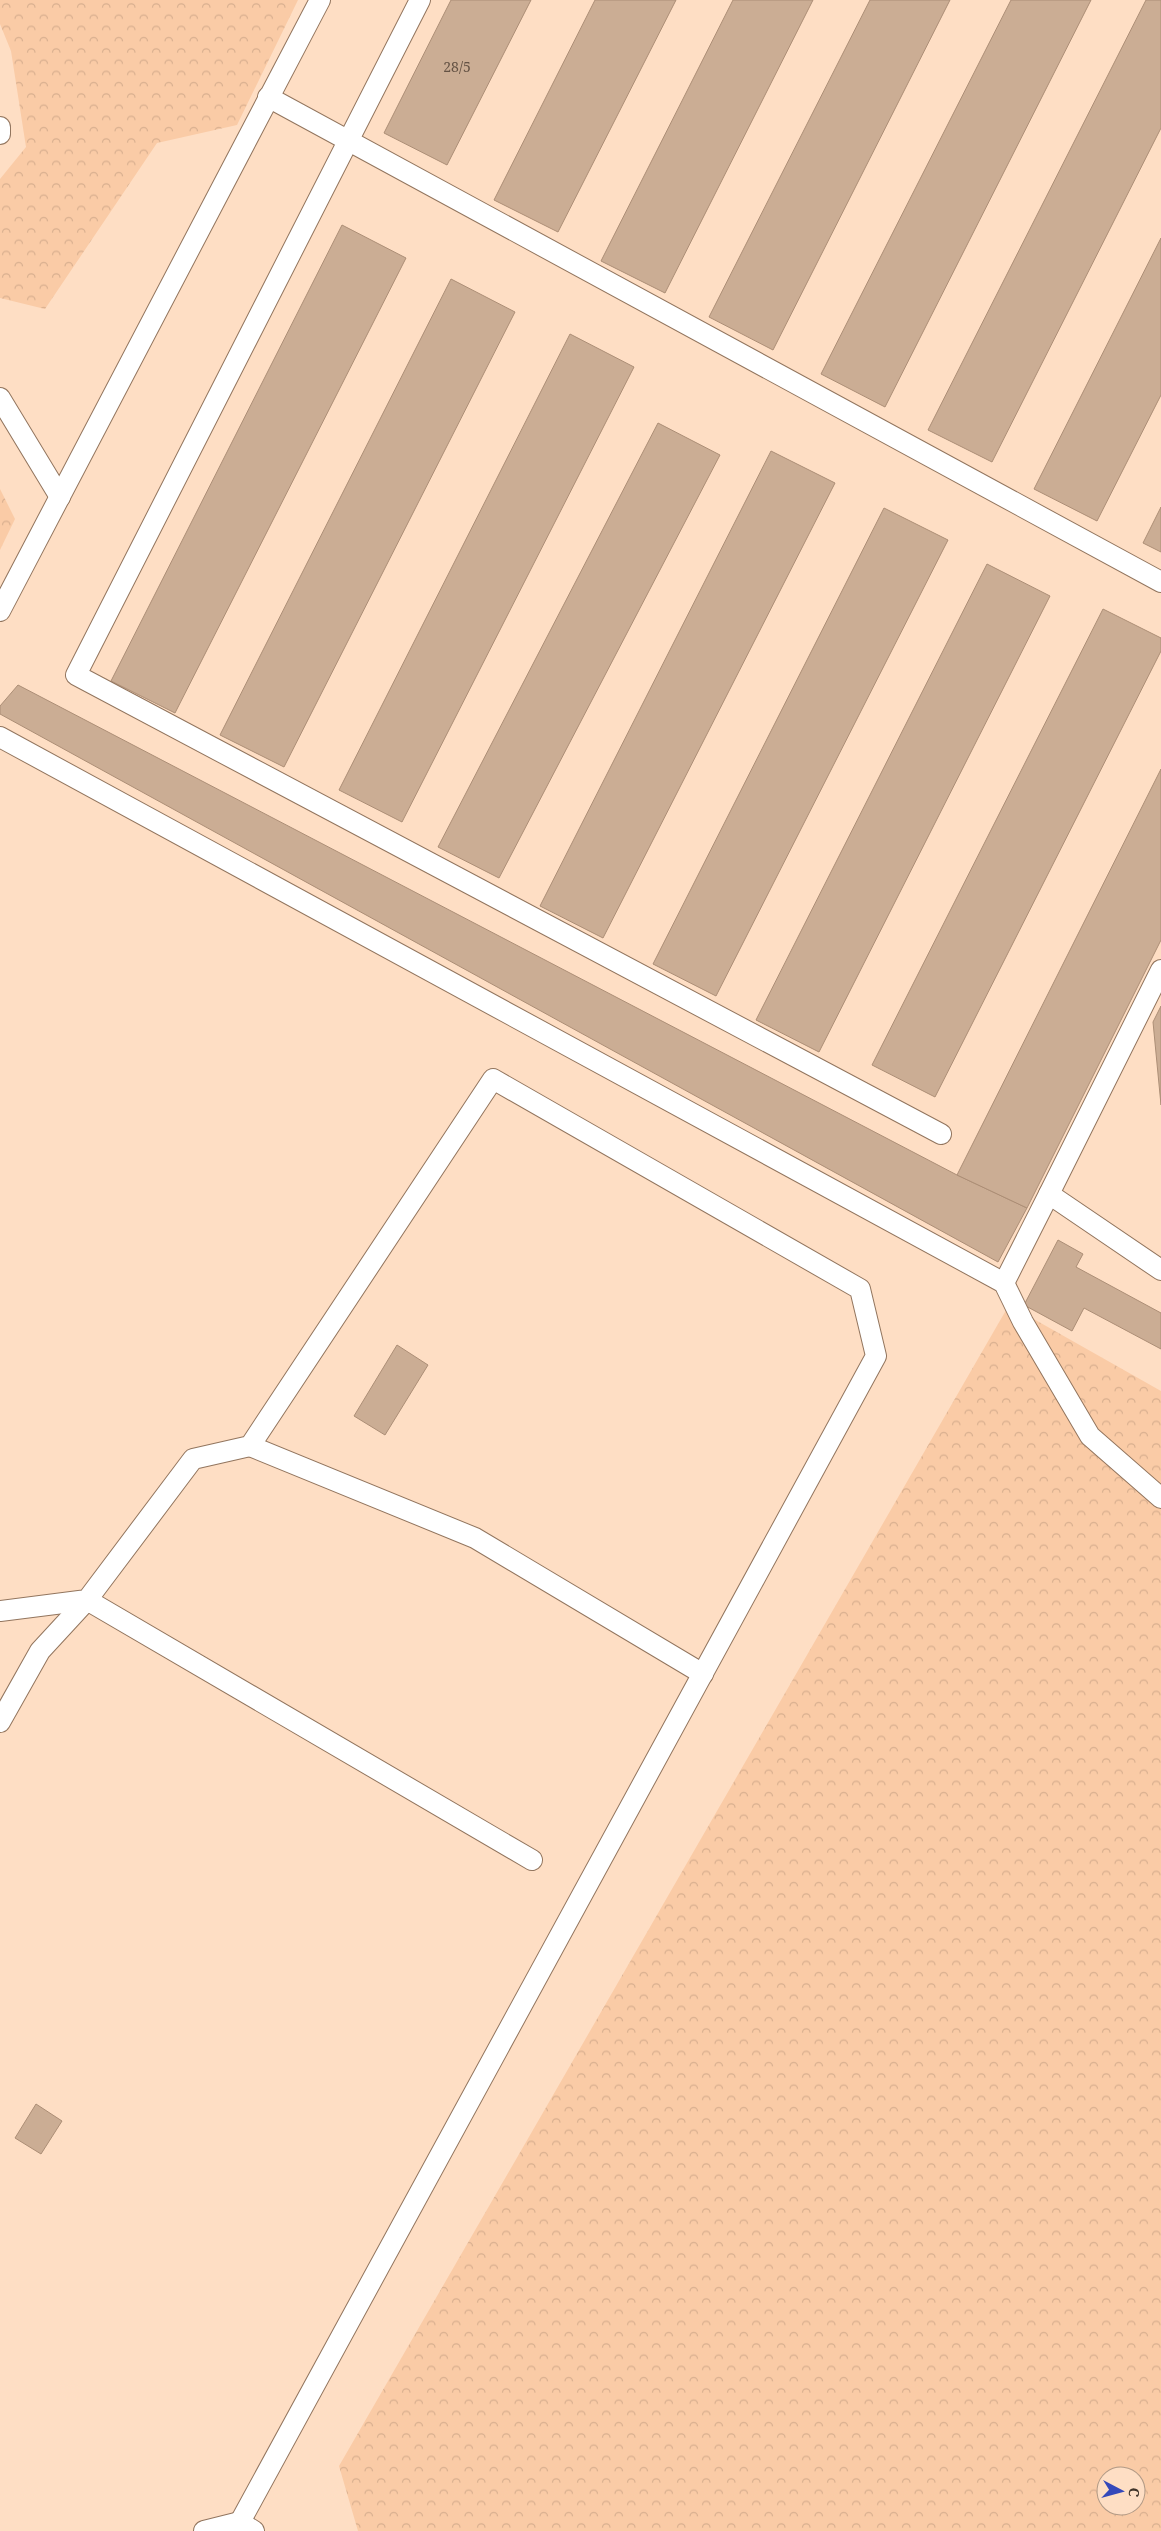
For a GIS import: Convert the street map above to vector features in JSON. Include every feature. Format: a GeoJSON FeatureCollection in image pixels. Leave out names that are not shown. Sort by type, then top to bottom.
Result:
{"type":"FeatureCollection","features":[{"type":"Feature","properties":{"kind":"lane"},"geometry":{"type":"LineString","coordinates":[[0,611],[320,0]]}},
{"type":"Feature","properties":{"kind":"lane"},"geometry":{"type":"LineString","coordinates":[[420,0],[76,675],[941,1134]]}},
{"type":"Feature","properties":{"kind":"lane"},"geometry":{"type":"LineString","coordinates":[[268,97],[1161,582]]}},
{"type":"Feature","properties":{"kind":"lane"},"geometry":{"type":"LineString","coordinates":[[0,127],[0,134]]}},
{"type":"Feature","properties":{"kind":"lane"},"geometry":{"type":"LineString","coordinates":[[0,398],[60,497]]}},
{"type":"Feature","properties":{"kind":"lane"},"geometry":{"type":"LineString","coordinates":[[0,737],[1004,1283],[1023,1322],[1090,1436],[1161,1498]]}},
{"type":"Feature","properties":{"kind":"lane"},"geometry":{"type":"LineString","coordinates":[[1004,1283],[1161,970]]}},
{"type":"Feature","properties":{"kind":"lane"},"geometry":{"type":"LineString","coordinates":[[204,2531],[247,2527],[703,1674],[876,1356],[860,1289],[493,1080],[250,1446]]}},
{"type":"Feature","properties":{"kind":"lane"},"geometry":{"type":"LineString","coordinates":[[1049,1194],[1161,1270]]}},
{"type":"Feature","properties":{"kind":"lane"},"geometry":{"type":"LineString","coordinates":[[0,1722],[40,1651],[87,1600],[193,1459],[250,1446],[475,1538],[703,1674]]}},
{"type":"Feature","properties":{"kind":"lane"},"geometry":{"type":"LineString","coordinates":[[0,1611],[87,1600],[532,1860]]}},
{"type":"Feature","properties":{"kind":"green space"},"geometry":{"type":"Polygon","coordinates":[[[0,0],[298,0],[237,125],[157,143],[45,309],[0,298],[0,179],[26,147],[11,51],[0,24],[0,0]]]}},
{"type":"Feature","properties":{"kind":"green space"},"geometry":{"type":"Polygon","coordinates":[[[0,489],[15,519],[0,550],[0,489]]]}},
{"type":"Feature","properties":{"kind":"green space"},"geometry":{"type":"Polygon","coordinates":[[[1009,1305],[1161,1391],[1161,2531],[358,2531],[339,2466],[1009,1305]]]}},
{"type":"Feature","properties":{"kind":"building"},"geometry":{"type":"Polygon","coordinates":[[[451,0],[531,0],[447,165],[384,133],[451,0]]]}},
{"type":"Feature","properties":{"kind":"building"},"geometry":{"type":"Polygon","coordinates":[[[595,0],[676,0],[558,232],[494,200],[595,0]]]}},
{"type":"Feature","properties":{"kind":"building"},"geometry":{"type":"Polygon","coordinates":[[[733,0],[813,0],[665,293],[601,261],[733,0]]]}},
{"type":"Feature","properties":{"kind":"building"},"geometry":{"type":"Polygon","coordinates":[[[870,0],[950,0],[773,350],[709,317],[870,0]]]}},
{"type":"Feature","properties":{"kind":"building"},"geometry":{"type":"Polygon","coordinates":[[[1011,0],[1091,0],[885,407],[821,374],[1011,0]]]}},
{"type":"Feature","properties":{"kind":"building"},"geometry":{"type":"Polygon","coordinates":[[[1146,0],[1161,0],[1161,128],[992,462],[928,430],[1146,0]]]}},
{"type":"Feature","properties":{"kind":"building"},"geometry":{"type":"Polygon","coordinates":[[[342,225],[406,258],[175,713],[111,681],[342,225]]]}},
{"type":"Feature","properties":{"kind":"building"},"geometry":{"type":"Polygon","coordinates":[[[1161,238],[1161,395],[1097,521],[1034,489],[1161,238]]]}},
{"type":"Feature","properties":{"kind":"building"},"geometry":{"type":"Polygon","coordinates":[[[451,279],[515,312],[284,767],[220,735],[451,279]]]}},
{"type":"Feature","properties":{"kind":"building"},"geometry":{"type":"Polygon","coordinates":[[[570,334],[634,367],[402,822],[339,790],[570,334]]]}},
{"type":"Feature","properties":{"kind":"building"},"geometry":{"type":"Polygon","coordinates":[[[658,423],[720,455],[499,878],[438,847],[658,423]]]}},
{"type":"Feature","properties":{"kind":"building"},"geometry":{"type":"Polygon","coordinates":[[[771,451],[835,483],[603,938],[540,906],[771,451]]]}},
{"type":"Feature","properties":{"kind":"building"},"geometry":{"type":"Polygon","coordinates":[[[1161,507],[1161,552],[1143,543],[1161,507]]]}},
{"type":"Feature","properties":{"kind":"building"},"geometry":{"type":"Polygon","coordinates":[[[884,508],[948,540],[716,996],[653,964],[884,508]]]}},
{"type":"Feature","properties":{"kind":"building"},"geometry":{"type":"Polygon","coordinates":[[[987,564],[1050,596],[819,1052],[756,1020],[987,564]]]}},
{"type":"Feature","properties":{"kind":"building"},"geometry":{"type":"Polygon","coordinates":[[[1103,609],[1161,638],[1161,651],[935,1097],[872,1065],[1103,609]]]}},
{"type":"Feature","properties":{"kind":"building"},"geometry":{"type":"Polygon","coordinates":[[[18,685],[957,1175],[1027,1208],[998,1262],[0,714],[0,706],[18,685]]]}},
{"type":"Feature","properties":{"kind":"building"},"geometry":{"type":"Polygon","coordinates":[[[1161,769],[1161,940],[1027,1208],[957,1175],[1161,769]]]}},
{"type":"Feature","properties":{"kind":"building"},"geometry":{"type":"Polygon","coordinates":[[[1161,1006],[1161,1105],[1153,1022],[1161,1006]]]}},
{"type":"Feature","properties":{"kind":"building"},"geometry":{"type":"Polygon","coordinates":[[[1058,1240],[1083,1254],[1076,1267],[1161,1313],[1161,1349],[1084,1308],[1072,1331],[1024,1305],[1058,1240]]]}},
{"type":"Feature","properties":{"kind":"building"},"geometry":{"type":"Polygon","coordinates":[[[397,1345],[428,1365],[385,1435],[354,1416],[397,1345]]]}},
{"type":"Feature","properties":{"kind":"building"},"geometry":{"type":"Polygon","coordinates":[[[36,2104],[62,2121],[41,2154],[15,2138],[36,2104]]]}}]}
